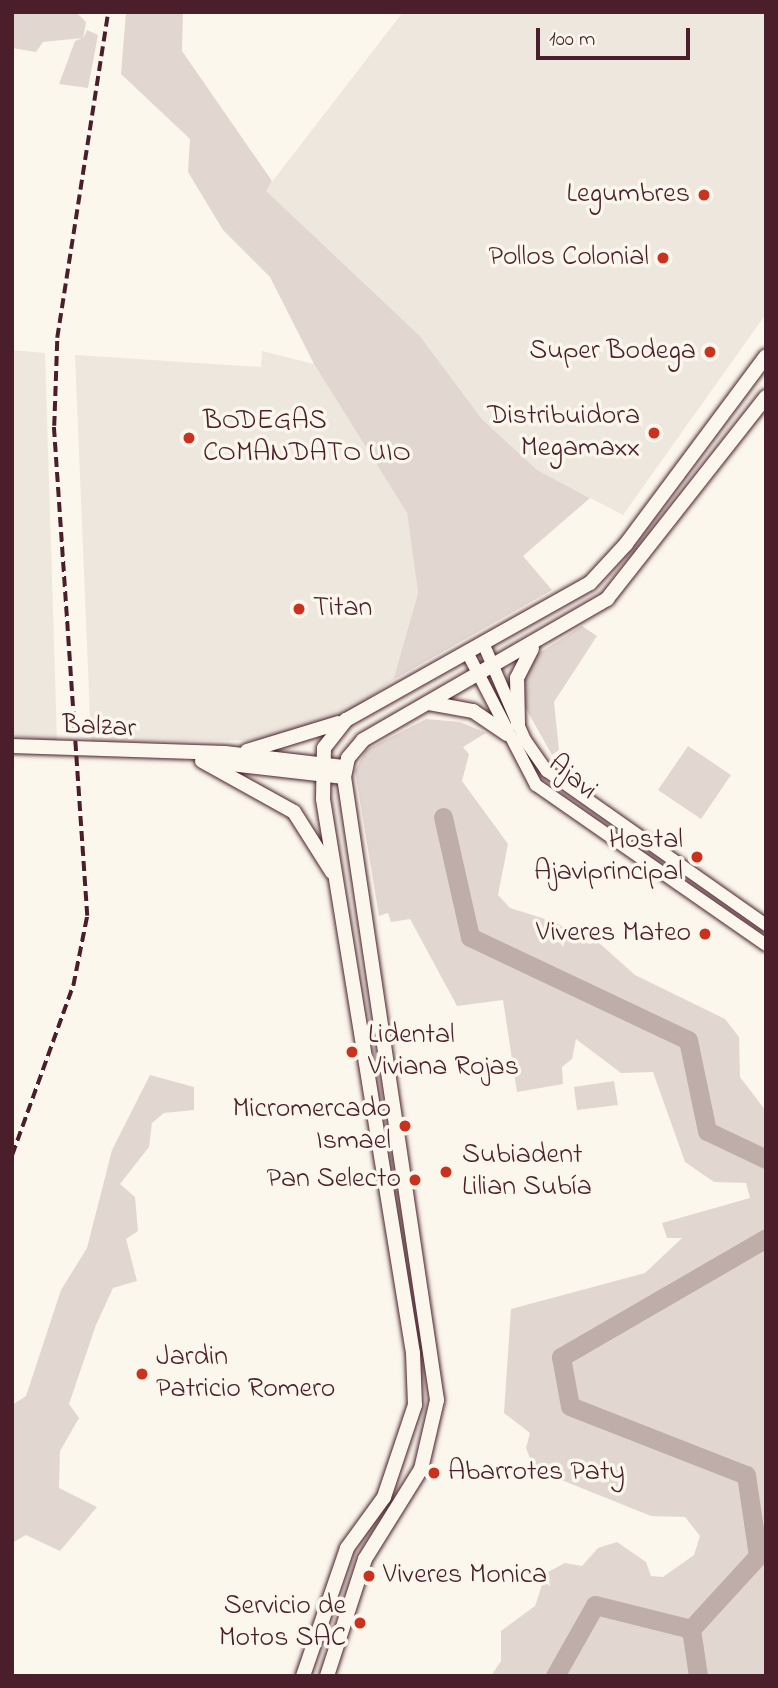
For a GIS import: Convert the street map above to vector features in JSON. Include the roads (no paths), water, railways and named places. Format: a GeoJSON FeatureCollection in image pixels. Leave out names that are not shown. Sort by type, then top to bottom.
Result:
{"type":"FeatureCollection","features":[{"type":"Feature","properties":{"kind":"main road"},"geometry":{"type":"LineString","coordinates":[[225,753],[290,742],[346,720],[590,583],[626,544],[766,356]]}},
{"type":"Feature","properties":{"kind":"main road"},"geometry":{"type":"LineString","coordinates":[[327,1676],[365,1559],[421,1469],[437,1400],[344,772],[362,740],[538,643],[607,599],[766,397]]}},
{"type":"Feature","properties":{"kind":"main road"},"geometry":{"type":"LineString","coordinates":[[518,724],[517,678],[538,643]]}},
{"type":"Feature","properties":{"kind":"main road"},"geometry":{"type":"LineString","coordinates":[[429,703],[473,711],[507,734]]}},
{"type":"Feature","properties":{"kind":"main road"},"geometry":{"type":"LineString","coordinates":[[303,1676],[347,1548],[384,1497],[415,1405],[413,1353],[321,770],[327,740],[346,720]]}},
{"type":"Feature","properties":{"kind":"main road","name":"Balzar"},"geometry":{"type":"LineString","coordinates":[[12,746],[183,756],[225,753],[321,770]]}},
{"type":"Feature","properties":{"kind":"main road","name":"Balzar"},"geometry":{"type":"LineString","coordinates":[[183,756],[202,761],[344,772]]}},
{"type":"Feature","properties":{"kind":"main road"},"geometry":{"type":"LineString","coordinates":[[202,761],[294,812],[336,878]]}},
{"type":"Feature","properties":{"kind":"street","name":"Ajavi"},"geometry":{"type":"LineString","coordinates":[[483,643],[518,724],[560,784],[766,925]]}},
{"type":"Feature","properties":{"kind":"street","name":"Ajavi"},"geometry":{"type":"LineString","coordinates":[[467,652],[507,734],[536,785],[766,945]]}},
{"type":"Feature","properties":{"kind":"waterway"},"geometry":{"type":"LineString","coordinates":[[443,817],[470,937],[688,1040],[707,1131],[766,1159]]}},
{"type":"Feature","properties":{"kind":"waterway"},"geometry":{"type":"LineString","coordinates":[[691,1629],[758,1556],[746,1475],[570,1406],[561,1357],[766,1238]]}},
{"type":"Feature","properties":{"kind":"waterway"},"geometry":{"type":"LineString","coordinates":[[555,1676],[595,1605],[691,1629]]}},
{"type":"Feature","properties":{"kind":"waterway"},"geometry":{"type":"LineString","coordinates":[[691,1629],[698,1676]]}},
{"type":"Feature","properties":{"kind":"railway"},"geometry":{"type":"LineString","coordinates":[[12,1155],[73,986],[87,916],[54,426],[57,338],[108,12]]}},
{"type":"Feature","properties":{"kind":"place","name":"Legumbres"},"geometry":{"type":"Point","coordinates":[704,195]}},
{"type":"Feature","properties":{"kind":"place","name":"Pollos Colonial"},"geometry":{"type":"Point","coordinates":[663,258]}},
{"type":"Feature","properties":{"kind":"place","name":"Super Bodega"},"geometry":{"type":"Point","coordinates":[710,352]}},
{"type":"Feature","properties":{"kind":"place","name":"Distribuidora Megamaxx"},"geometry":{"type":"Point","coordinates":[654,433]}},
{"type":"Feature","properties":{"kind":"place","name":"BODEGAS COMANDATO UIO"},"geometry":{"type":"Point","coordinates":[189,438]}},
{"type":"Feature","properties":{"kind":"place","name":"Titan"},"geometry":{"type":"Point","coordinates":[299,609]}},
{"type":"Feature","properties":{"kind":"place","name":"Hostal Ajaviprincipal"},"geometry":{"type":"Point","coordinates":[697,857]}},
{"type":"Feature","properties":{"kind":"place","name":"Viveres Mateo"},"geometry":{"type":"Point","coordinates":[705,934]}},
{"type":"Feature","properties":{"kind":"place","name":"Lidental Viviana Rojas"},"geometry":{"type":"Point","coordinates":[352,1052]}},
{"type":"Feature","properties":{"kind":"place","name":"Micromercado Ismael"},"geometry":{"type":"Point","coordinates":[405,1126]}},
{"type":"Feature","properties":{"kind":"place","name":"Subiadent Lilian Subía"},"geometry":{"type":"Point","coordinates":[446,1172]}},
{"type":"Feature","properties":{"kind":"place","name":"Pan Selecto"},"geometry":{"type":"Point","coordinates":[415,1180]}},
{"type":"Feature","properties":{"kind":"place","name":"Jardin Patricio Romero"},"geometry":{"type":"Point","coordinates":[142,1374]}},
{"type":"Feature","properties":{"kind":"place","name":"Abarrotes Paty"},"geometry":{"type":"Point","coordinates":[434,1473]}},
{"type":"Feature","properties":{"kind":"place","name":"Viveres Monica"},"geometry":{"type":"Point","coordinates":[369,1576]}},
{"type":"Feature","properties":{"kind":"place","name":"Servicio de Motos SAC"},"geometry":{"type":"Point","coordinates":[360,1623]}}]}
